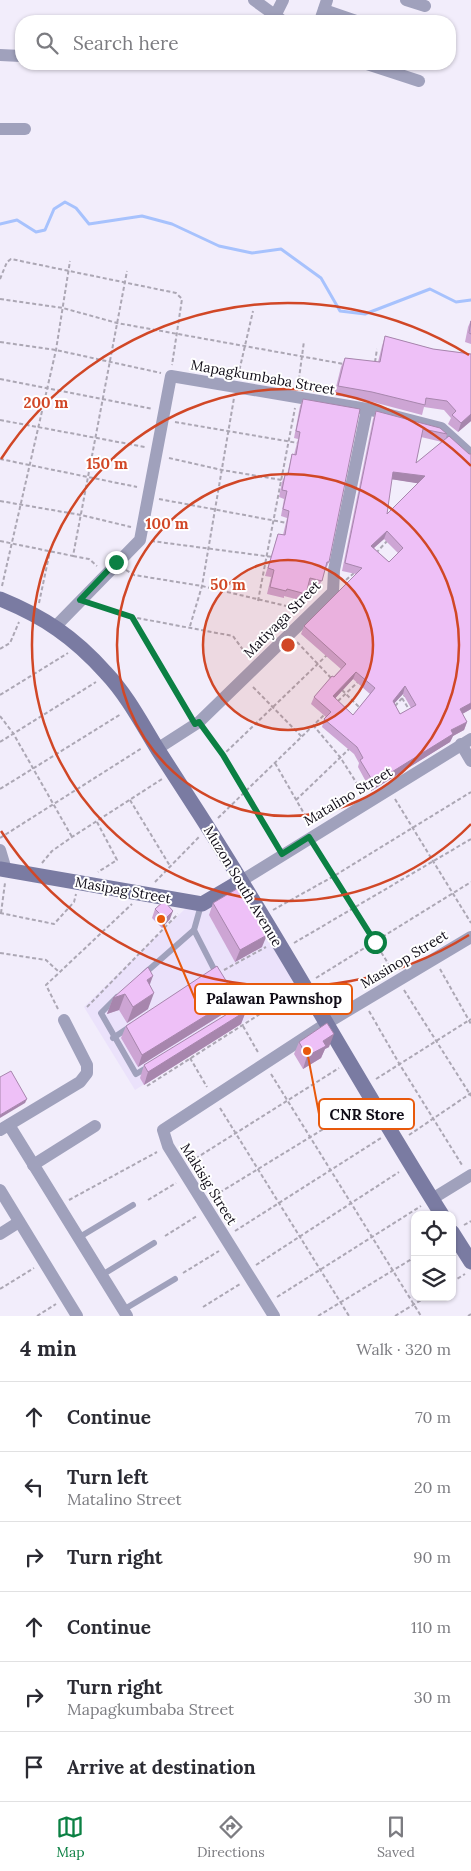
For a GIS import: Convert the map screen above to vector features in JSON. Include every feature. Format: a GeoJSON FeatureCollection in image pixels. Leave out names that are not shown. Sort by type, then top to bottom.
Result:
{"type":"FeatureCollection","features":[{"type":"Feature","properties":{"kind":"street"},"geometry":{"type":"LineString","coordinates":[[254,0],[274,15]]}},
{"type":"Feature","properties":{"kind":"street"},"geometry":{"type":"LineString","coordinates":[[280,15],[282,0]]}},
{"type":"Feature","properties":{"kind":"street"},"geometry":{"type":"LineString","coordinates":[[406,0],[425,6]]}},
{"type":"Feature","properties":{"kind":"street"},"geometry":{"type":"LineString","coordinates":[[324,10],[339,15]]}},
{"type":"Feature","properties":{"kind":"street"},"geometry":{"type":"LineString","coordinates":[[0,55],[15,56]]}},
{"type":"Feature","properties":{"kind":"street"},"geometry":{"type":"LineString","coordinates":[[385,70],[419,81]]}},
{"type":"Feature","properties":{"kind":"street"},"geometry":{"type":"LineString","coordinates":[[0,129],[25,129]]}},
{"type":"Feature","properties":{"kind":"street","name":"Mapagkumbaba Street"},"geometry":{"type":"LineString","coordinates":[[142,535],[171,376],[367,409],[440,428],[471,455]]}},
{"type":"Feature","properties":{"kind":"street","name":"Matiyaga Street"},"geometry":{"type":"LineString","coordinates":[[155,745],[197,723],[333,592],[334,570],[367,409]]}},
{"type":"Feature","properties":{"kind":"street"},"geometry":{"type":"LineString","coordinates":[[56,626],[142,535]]}},
{"type":"Feature","properties":{"kind":"street","name":"Muzon South Avenue"},"geometry":{"type":"LineString","coordinates":[[1,593],[56,626],[80,646],[108,674],[132,707],[241,881],[327,1023],[393,1138],[440,1211]]}},
{"type":"Feature","properties":{"kind":"street"},"geometry":{"type":"LineString","coordinates":[[466,742],[471,761]]}},
{"type":"Feature","properties":{"kind":"street","name":"Matalino Street"},"geometry":{"type":"LineString","coordinates":[[241,881],[312,835],[466,742]]}},
{"type":"Feature","properties":{"kind":"street"},"geometry":{"type":"LineString","coordinates":[[0,850],[3,870]]}},
{"type":"Feature","properties":{"kind":"street","name":"Masipag Street"},"geometry":{"type":"LineString","coordinates":[[3,870],[196,903]]}},
{"type":"Feature","properties":{"kind":"street"},"geometry":{"type":"LineString","coordinates":[[196,903],[241,881]]}},
{"type":"Feature","properties":{"kind":"street","name":"Masinop Street"},"geometry":{"type":"LineString","coordinates":[[327,1023],[471,937]]}},
{"type":"Feature","properties":{"kind":"street"},"geometry":{"type":"LineString","coordinates":[[64,1020],[87,1065],[88,1074],[80,1082],[4,1128],[33,1164],[125,1313]]}},
{"type":"Feature","properties":{"kind":"street","name":"Makisig Street"},"geometry":{"type":"LineString","coordinates":[[274,1316],[168,1146],[163,1130],[327,1023]]}},
{"type":"Feature","properties":{"kind":"street"},"geometry":{"type":"LineString","coordinates":[[33,1164],[95,1126]]}},
{"type":"Feature","properties":{"kind":"street"},"geometry":{"type":"LineString","coordinates":[[432,1199],[470,1175]]}},
{"type":"Feature","properties":{"kind":"street"},"geometry":{"type":"LineString","coordinates":[[0,1190],[77,1316]]}},
{"type":"Feature","properties":{"kind":"street"},"geometry":{"type":"LineString","coordinates":[[0,1234],[19,1222]]}},
{"type":"Feature","properties":{"kind":"street"},"geometry":{"type":"LineString","coordinates":[[456,1238],[471,1262]]}},
{"type":"Feature","properties":{"kind":"lane"},"geometry":{"type":"LineString","coordinates":[[196,903],[194,930],[220,979]]}},
{"type":"Feature","properties":{"kind":"lane"},"geometry":{"type":"LineString","coordinates":[[136,981],[194,930]]}},
{"type":"Feature","properties":{"kind":"lane"},"geometry":{"type":"LineString","coordinates":[[207,976],[215,971]]}},
{"type":"Feature","properties":{"kind":"lane"},"geometry":{"type":"LineString","coordinates":[[123,992],[101,1013],[136,1074],[152,1065]]}},
{"type":"Feature","properties":{"kind":"lane"},"geometry":{"type":"LineString","coordinates":[[114,1038],[141,1019]]}},
{"type":"Feature","properties":{"kind":"lane"},"geometry":{"type":"LineString","coordinates":[[78,1238],[133,1206]]}},
{"type":"Feature","properties":{"kind":"lane"},"geometry":{"type":"LineString","coordinates":[[102,1275],[154,1243]]}},
{"type":"Feature","properties":{"kind":"lane"},"geometry":{"type":"LineString","coordinates":[[125,1313],[175,1279]]}},
{"type":"Feature","properties":{"kind":"path"},"geometry":{"type":"LineString","coordinates":[[0,279],[10,259],[155,288],[181,296],[182,305],[176,333],[171,376],[56,350],[0,342]]}},
{"type":"Feature","properties":{"kind":"path"},"geometry":{"type":"LineString","coordinates":[[1,593],[56,350],[70,260]]}},
{"type":"Feature","properties":{"kind":"path"},"geometry":{"type":"LineString","coordinates":[[73,556],[127,271]]}},
{"type":"Feature","properties":{"kind":"path"},"geometry":{"type":"LineString","coordinates":[[0,299],[62,308],[117,323],[347,364]]}},
{"type":"Feature","properties":{"kind":"path"},"geometry":{"type":"LineString","coordinates":[[190,626],[202,586],[236,388],[253,311]]}},
{"type":"Feature","properties":{"kind":"path"},"geometry":{"type":"LineString","coordinates":[[258,601],[297,398],[304,341]]}},
{"type":"Feature","properties":{"kind":"path"},"geometry":{"type":"LineString","coordinates":[[374,369],[377,349]]}},
{"type":"Feature","properties":{"kind":"path"},"geometry":{"type":"LineString","coordinates":[[0,379],[103,398],[228,432],[306,444]]}},
{"type":"Feature","properties":{"kind":"path"},"geometry":{"type":"LineString","coordinates":[[0,420],[95,438],[157,452],[222,470],[290,482]]}},
{"type":"Feature","properties":{"kind":"path"},"geometry":{"type":"LineString","coordinates":[[0,459],[88,476],[215,509],[293,524]]}},
{"type":"Feature","properties":{"kind":"path"},"geometry":{"type":"LineString","coordinates":[[0,501],[81,515],[142,535],[208,548],[276,558]]}},
{"type":"Feature","properties":{"kind":"path"},"geometry":{"type":"LineString","coordinates":[[373,555],[392,537]]}},
{"type":"Feature","properties":{"kind":"path"},"geometry":{"type":"LineString","coordinates":[[0,541],[89,559],[105,574]]}},
{"type":"Feature","properties":{"kind":"path"},"geometry":{"type":"LineString","coordinates":[[0,649],[10,644],[31,612],[50,551]]}},
{"type":"Feature","properties":{"kind":"path"},"geometry":{"type":"LineString","coordinates":[[116,562],[134,575],[202,586],[258,601],[304,610],[309,616]]}},
{"type":"Feature","properties":{"kind":"path"},"geometry":{"type":"LineString","coordinates":[[333,592],[360,568]]}},
{"type":"Feature","properties":{"kind":"path"},"geometry":{"type":"LineString","coordinates":[[80,600],[132,617],[190,626],[233,636],[255,667]]}},
{"type":"Feature","properties":{"kind":"path"},"geometry":{"type":"LineString","coordinates":[[132,617],[197,723],[223,755],[282,854]]}},
{"type":"Feature","properties":{"kind":"path"},"geometry":{"type":"LineString","coordinates":[[290,634],[335,682]]}},
{"type":"Feature","properties":{"kind":"path"},"geometry":{"type":"LineString","coordinates":[[0,695],[80,646]]}},
{"type":"Feature","properties":{"kind":"path"},"geometry":{"type":"LineString","coordinates":[[223,755],[331,652]]}},
{"type":"Feature","properties":{"kind":"path"},"geometry":{"type":"LineString","coordinates":[[0,742],[108,674]]}},
{"type":"Feature","properties":{"kind":"path"},"geometry":{"type":"LineString","coordinates":[[244,678],[302,737]]}},
{"type":"Feature","properties":{"kind":"path"},"geometry":{"type":"LineString","coordinates":[[333,706],[359,681]]}},
{"type":"Feature","properties":{"kind":"path"},"geometry":{"type":"LineString","coordinates":[[340,688],[364,712]]}},
{"type":"Feature","properties":{"kind":"path"},"geometry":{"type":"LineString","coordinates":[[389,711],[409,692]]}},
{"type":"Feature","properties":{"kind":"path"},"geometry":{"type":"LineString","coordinates":[[402,698],[412,713]]}},
{"type":"Feature","properties":{"kind":"path"},"geometry":{"type":"LineString","coordinates":[[0,790],[132,707]]}},
{"type":"Feature","properties":{"kind":"path"},"geometry":{"type":"LineString","coordinates":[[64,1020],[46,985],[143,894],[326,713]]}},
{"type":"Feature","properties":{"kind":"path"},"geometry":{"type":"LineString","coordinates":[[0,716],[14,732],[72,837]]}},
{"type":"Feature","properties":{"kind":"path"},"geometry":{"type":"LineString","coordinates":[[314,725],[340,757],[369,801]]}},
{"type":"Feature","properties":{"kind":"path"},"geometry":{"type":"LineString","coordinates":[[296,800],[354,744]]}},
{"type":"Feature","properties":{"kind":"path"},"geometry":{"type":"LineString","coordinates":[[0,838],[52,803],[155,745]]}},
{"type":"Feature","properties":{"kind":"path"},"geometry":{"type":"LineString","coordinates":[[183,1273],[278,1202],[330,1171],[433,1119],[471,1094],[436,1042],[334,876],[275,763]]}},
{"type":"Feature","properties":{"kind":"path"},"geometry":{"type":"LineString","coordinates":[[32,875],[52,851],[172,772]]}},
{"type":"Feature","properties":{"kind":"path"},"geometry":{"type":"LineString","coordinates":[[389,789],[435,861],[471,923]]}},
{"type":"Feature","properties":{"kind":"path"},"geometry":{"type":"LineString","coordinates":[[262,916],[334,876],[471,792]]}},
{"type":"Feature","properties":{"kind":"path"},"geometry":{"type":"LineString","coordinates":[[130,800],[170,866]]}},
{"type":"Feature","properties":{"kind":"path"},"geometry":{"type":"LineString","coordinates":[[93,885],[96,873],[117,860],[96,821]]}},
{"type":"Feature","properties":{"kind":"path"},"geometry":{"type":"LineString","coordinates":[[215,971],[228,969],[354,908],[471,839]]}},
{"type":"Feature","properties":{"kind":"path"},"geometry":{"type":"LineString","coordinates":[[3,870],[0,913],[54,924],[74,902],[78,883]]}},
{"type":"Feature","properties":{"kind":"path"},"geometry":{"type":"LineString","coordinates":[[147,1086],[471,882]]}},
{"type":"Feature","properties":{"kind":"path"},"geometry":{"type":"LineString","coordinates":[[87,1007],[196,903]]}},
{"type":"Feature","properties":{"kind":"path"},"geometry":{"type":"LineString","coordinates":[[0,953],[46,960],[59,972]]}},
{"type":"Feature","properties":{"kind":"path"},"geometry":{"type":"LineString","coordinates":[[434,958],[471,1024]]}},
{"type":"Feature","properties":{"kind":"path"},"geometry":{"type":"LineString","coordinates":[[364,1001],[400,1065],[470,1175]]}},
{"type":"Feature","properties":{"kind":"path"},"geometry":{"type":"LineString","coordinates":[[165,1236],[258,1168],[309,1137],[400,1065],[470,1020]]}},
{"type":"Feature","properties":{"kind":"path"},"geometry":{"type":"LineString","coordinates":[[243,1025],[309,1137],[421,1316]]}},
{"type":"Feature","properties":{"kind":"path"},"geometry":{"type":"LineString","coordinates":[[190,1058],[349,1316]]}},
{"type":"Feature","properties":{"kind":"path"},"geometry":{"type":"LineString","coordinates":[[148,1200],[237,1134],[349,1062]]}},
{"type":"Feature","properties":{"kind":"path"},"geometry":{"type":"LineString","coordinates":[[59,1206],[168,1146]]}},
{"type":"Feature","properties":{"kind":"path"},"geometry":{"type":"LineString","coordinates":[[204,1307],[300,1236],[410,1165]]}},
{"type":"Feature","properties":{"kind":"path"},"geometry":{"type":"LineString","coordinates":[[266,1304],[432,1199]]}},
{"type":"Feature","properties":{"kind":"path"},"geometry":{"type":"LineString","coordinates":[[318,1316],[411,1260]]}},
{"type":"Feature","properties":{"kind":"path"},"geometry":{"type":"LineString","coordinates":[[0,1289],[44,1261]]}},
{"type":"Feature","properties":{"kind":"path"},"geometry":{"type":"LineString","coordinates":[[456,1280],[471,1271]]}},
{"type":"Feature","properties":{"kind":"path"},"geometry":{"type":"LineString","coordinates":[[37,1316],[66,1298]]}},
{"type":"Feature","properties":{"kind":"path"},"geometry":{"type":"LineString","coordinates":[[395,1316],[420,1301]]}},
{"type":"Feature","properties":{"kind":"shaded area"},"geometry":{"type":"Polygon","coordinates":[[[242,887],[303,985],[135,1090],[84,1007],[186,908],[242,887]]]}},
{"type":"Feature","properties":{"kind":"building"},"geometry":{"type":"Polygon","coordinates":[[[385,336],[433,349],[471,354],[471,414],[461,423],[452,415],[456,411],[447,401],[426,398],[425,405],[338,386],[345,358],[380,362],[385,336]]]}},
{"type":"Feature","properties":{"kind":"building"},"geometry":{"type":"Polygon","coordinates":[[[303,399],[360,409],[329,562],[327,562],[322,581],[310,578],[306,594],[270,587],[274,570],[268,568],[278,534],[285,535],[289,511],[283,509],[287,491],[282,490],[285,475],[288,475],[292,454],[296,455],[300,432],[296,431],[303,399]]]}},
{"type":"Feature","properties":{"kind":"building"},"geometry":{"type":"Polygon","coordinates":[[[376,411],[440,428],[447,434],[423,429],[416,463],[449,436],[471,454],[471,703],[460,709],[467,722],[451,730],[453,734],[374,783],[360,760],[363,758],[357,747],[324,719],[331,712],[314,697],[332,676],[334,677],[346,664],[304,626],[362,568],[345,563],[376,411]],[[393,472],[387,514],[425,476],[393,472]],[[387,531],[371,546],[389,562],[403,548],[387,531]],[[356,672],[333,696],[353,715],[375,688],[356,672]],[[405,686],[393,701],[400,714],[416,705],[405,686]]]}},
{"type":"Feature","properties":{"kind":"building"},"geometry":{"type":"Polygon","coordinates":[[[240,887],[267,935],[240,950],[213,903],[240,887]]]}},
{"type":"Feature","properties":{"kind":"building"},"geometry":{"type":"Polygon","coordinates":[[[164,901],[173,911],[165,919],[155,909],[164,901]]]}},
{"type":"Feature","properties":{"kind":"building"},"geometry":{"type":"Polygon","coordinates":[[[217,966],[236,997],[142,1055],[126,1026],[217,966]]]}},
{"type":"Feature","properties":{"kind":"building"},"geometry":{"type":"Polygon","coordinates":[[[148,967],[153,976],[147,980],[154,993],[133,1007],[125,994],[113,998],[148,967]]]}},
{"type":"Feature","properties":{"kind":"building"},"geometry":{"type":"Polygon","coordinates":[[[242,1005],[246,1011],[148,1072],[144,1065],[242,1005]]]}},
{"type":"Feature","properties":{"kind":"building"},"geometry":{"type":"Polygon","coordinates":[[[327,1023],[334,1034],[323,1041],[326,1046],[307,1056],[299,1042],[327,1023]]]}},
{"type":"Feature","properties":{"kind":"building"},"geometry":{"type":"Polygon","coordinates":[[[11,1071],[27,1099],[0,1115],[0,1077],[11,1071]]]}},
{"type":"Feature","properties":{"kind":"waterway"},"geometry":{"type":"LineString","coordinates":[[0,224],[17,220],[36,232],[45,230],[54,209],[65,202],[76,208],[89,224],[142,216],[172,224],[219,246],[252,253],[281,249],[321,278],[340,311],[365,314],[430,289],[456,302],[471,300]]}},
{"type":"Feature","properties":{"kind":"place","name":"Palawan Pawnshop"},"geometry":{"type":"Point","coordinates":[161,919]}},
{"type":"Feature","properties":{"kind":"place","name":"CNR Store"},"geometry":{"type":"Point","coordinates":[307,1051]}},
{"type":"Feature","properties":{"kind":"route"},"geometry":{"type":"LineString","coordinates":[[116,562],[80,600],[132,617],[195,724],[199,722],[223,755],[282,854],[309,837],[375,942]]}}]}
